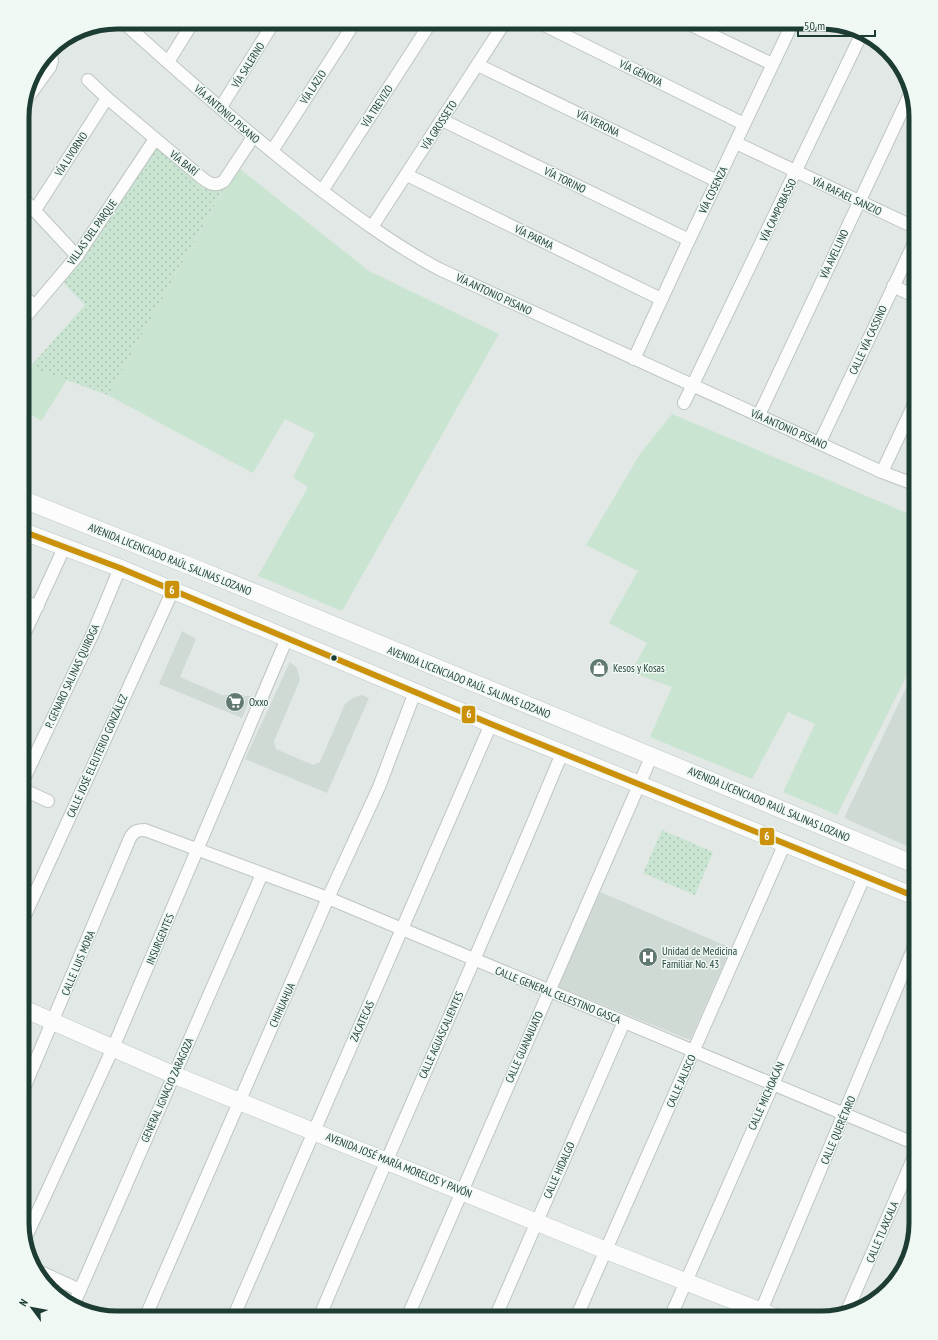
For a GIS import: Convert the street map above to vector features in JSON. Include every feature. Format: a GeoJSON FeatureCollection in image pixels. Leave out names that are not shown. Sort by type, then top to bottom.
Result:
{"type":"FeatureCollection","features":[{"type":"Feature","properties":{"kind":"main road","name":"AVENIDA LICENCIADO RAÚL SALINAS LOZANO"},"geometry":{"type":"LineString","coordinates":[[29,503],[200,570],[909,862]]}},
{"type":"Feature","properties":{"kind":"main road"},"geometry":{"type":"LineString","coordinates":[[29,533],[120,568],[491,724],[909,894]]}},
{"type":"Feature","properties":{"kind":"main road","name":"AVENIDA JOSÉ MARÍA MORELOS Y PAVÓN"},"geometry":{"type":"LineString","coordinates":[[29,1011],[174,1075],[461,1190],[536,1222],[686,1282],[752,1311]]}},
{"type":"Feature","properties":{"kind":"street","name":"VÍA ANTONIO PISANO"},"geometry":{"type":"LineString","coordinates":[[131,29],[221,107],[253,137],[395,244],[439,269],[693,386],[820,442],[882,472],[909,482]]}},
{"type":"Feature","properties":{"kind":"street"},"geometry":{"type":"LineString","coordinates":[[168,62],[189,29]]}},
{"type":"Feature","properties":{"kind":"street","name":"VÍA SALERNO"},"geometry":{"type":"LineString","coordinates":[[221,107],[270,29]]}},
{"type":"Feature","properties":{"kind":"street","name":"VÍA LAZIO"},"geometry":{"type":"LineString","coordinates":[[272,151],[350,29]]}},
{"type":"Feature","properties":{"kind":"street","name":"VÍA TREVIZO"},"geometry":{"type":"LineString","coordinates":[[322,190],[426,29]]}},
{"type":"Feature","properties":{"kind":"street","name":"VÍA GROSSETO"},"geometry":{"type":"LineString","coordinates":[[372,228],[500,29]]}},
{"type":"Feature","properties":{"kind":"street","name":"VÍA GÉNOVA"},"geometry":{"type":"LineString","coordinates":[[552,29],[744,124]]}},
{"type":"Feature","properties":{"kind":"street"},"geometry":{"type":"LineString","coordinates":[[699,29],[772,64]]}},
{"type":"Feature","properties":{"kind":"street","name":"VÍA COSENZA"},"geometry":{"type":"LineString","coordinates":[[634,359],[790,29]]}},
{"type":"Feature","properties":{"kind":"street","name":"VÍA CAMPOBASSO"},"geometry":{"type":"LineString","coordinates":[[684,403],[860,38]]}},
{"type":"Feature","properties":{"kind":"street"},"geometry":{"type":"LineString","coordinates":[[33,93],[46,76],[52,58]]}},
{"type":"Feature","properties":{"kind":"street","name":"VÍA VERONA"},"geometry":{"type":"LineString","coordinates":[[478,65],[717,181]]}},
{"type":"Feature","properties":{"kind":"street","name":"VÍA BARÍ"},"geometry":{"type":"LineString","coordinates":[[88,80],[155,139],[207,182],[213,185],[219,185],[224,181],[253,137]]}},
{"type":"Feature","properties":{"kind":"street","name":"VÍA LIVORNO"},"geometry":{"type":"LineString","coordinates":[[35,210],[107,98]]}},
{"type":"Feature","properties":{"kind":"street","name":"VÍA AVELLINO"},"geometry":{"type":"LineString","coordinates":[[759,415],[907,100]]}},
{"type":"Feature","properties":{"kind":"street","name":"VÍA TORINO"},"geometry":{"type":"LineString","coordinates":[[442,120],[689,240]]}},
{"type":"Feature","properties":{"kind":"street","name":"VILLAS DEL PARQUE"},"geometry":{"type":"LineString","coordinates":[[29,312],[77,256],[155,139]]}},
{"type":"Feature","properties":{"kind":"street","name":"VÍA RAFAEL SANZIO"},"geometry":{"type":"LineString","coordinates":[[736,143],[909,225]]}},
{"type":"Feature","properties":{"kind":"street","name":"VÍA PARMA"},"geometry":{"type":"LineString","coordinates":[[407,175],[661,299]]}},
{"type":"Feature","properties":{"kind":"street"},"geometry":{"type":"LineString","coordinates":[[29,204],[77,256]]}},
{"type":"Feature","properties":{"kind":"street","name":"CALLE VÍA CASSINO"},"geometry":{"type":"LineString","coordinates":[[820,442],[909,253]]}},
{"type":"Feature","properties":{"kind":"street"},"geometry":{"type":"LineString","coordinates":[[893,286],[909,294]]}},
{"type":"Feature","properties":{"kind":"street"},"geometry":{"type":"LineString","coordinates":[[29,301],[34,306]]}},
{"type":"Feature","properties":{"kind":"street"},"geometry":{"type":"LineString","coordinates":[[882,472],[909,415]]}},
{"type":"Feature","properties":{"kind":"street"},"geometry":{"type":"LineString","coordinates":[[29,625],[65,546]]}},
{"type":"Feature","properties":{"kind":"street","name":"P. GENARO SALINAS QUIROGA"},"geometry":{"type":"LineString","coordinates":[[29,768],[92,633],[120,568]]}},
{"type":"Feature","properties":{"kind":"street","name":"CALLE JOSÉ ELEUTERIO GONZÁLEZ"},"geometry":{"type":"LineString","coordinates":[[29,907],[173,590]]}},
{"type":"Feature","properties":{"kind":"street"},"geometry":{"type":"LineString","coordinates":[[29,603],[38,606]]}},
{"type":"Feature","properties":{"kind":"street","name":"INSURGENTES"},"geometry":{"type":"LineString","coordinates":[[29,1228],[113,1048],[287,638]]}},
{"type":"Feature","properties":{"kind":"street","name":"CHIHUAHUA"},"geometry":{"type":"LineString","coordinates":[[148,1311],[328,898],[379,787],[415,692]]}},
{"type":"Feature","properties":{"kind":"street","name":"ZACATECAS"},"geometry":{"type":"LineString","coordinates":[[236,1311],[491,724]]}},
{"type":"Feature","properties":{"kind":"street","name":"CALLE AGUASCALIENTES"},"geometry":{"type":"LineString","coordinates":[[322,1311],[562,753]]}},
{"type":"Feature","properties":{"kind":"street","name":"CALLE GUANAJUATO"},"geometry":{"type":"LineString","coordinates":[[410,1311],[461,1190],[652,755]]}},
{"type":"Feature","properties":{"kind":"street"},"geometry":{"type":"LineString","coordinates":[[29,792],[48,801]]}},
{"type":"Feature","properties":{"kind":"street","name":"CALLE GENERAL CELESTINO GASCA"},"geometry":{"type":"LineString","coordinates":[[133,832],[145,830],[328,898],[909,1141]]}},
{"type":"Feature","properties":{"kind":"street","name":"CALLE LUIS MORA"},"geometry":{"type":"LineString","coordinates":[[29,1077],[133,832]]}},
{"type":"Feature","properties":{"kind":"street","name":"CALLE JALISCO"},"geometry":{"type":"LineString","coordinates":[[579,1311],[785,843]]}},
{"type":"Feature","properties":{"kind":"street","name":"GENERAL IGNACIO ZARAGOZA"},"geometry":{"type":"LineString","coordinates":[[75,1300],[262,874]]}},
{"type":"Feature","properties":{"kind":"street","name":"CALLE MICHOACÁN"},"geometry":{"type":"LineString","coordinates":[[673,1311],[772,1083],[865,876]]}},
{"type":"Feature","properties":{"kind":"street","name":"CALLE QUERÉTARO"},"geometry":{"type":"LineString","coordinates":[[760,1311],[909,959]]}},
{"type":"Feature","properties":{"kind":"street","name":"CALLE HIDALGO"},"geometry":{"type":"LineString","coordinates":[[498,1311],[624,1022]]}},
{"type":"Feature","properties":{"kind":"street","name":"CALLE TLAXCALA"},"geometry":{"type":"LineString","coordinates":[[849,1306],[909,1168]]}},
{"type":"Feature","properties":{"kind":"street"},"geometry":{"type":"LineString","coordinates":[[46,1274],[80,1290]]}},
{"type":"Feature","properties":{"kind":"shaded area"},"geometry":{"type":"Polygon","coordinates":[[[909,274],[909,284],[905,282],[909,274]]]}},
{"type":"Feature","properties":{"kind":"shaded area"},"geometry":{"type":"Polygon","coordinates":[[[182,631],[196,639],[180,677],[222,695],[251,696],[242,718],[159,684],[182,631]]]}},
{"type":"Feature","properties":{"kind":"shaded area"},"geometry":{"type":"Polygon","coordinates":[[[290,662],[297,668],[300,680],[274,741],[276,749],[313,765],[320,762],[345,704],[353,698],[361,695],[369,698],[327,793],[245,759],[290,662]]]}},
{"type":"Feature","properties":{"kind":"shaded area"},"geometry":{"type":"Polygon","coordinates":[[[909,682],[909,847],[844,818],[909,682]]]}},
{"type":"Feature","properties":{"kind":"shaded area","name":"Unidad de Medicina Familiar No. 43"},"geometry":{"type":"Polygon","coordinates":[[[598,891],[731,948],[690,1040],[556,986],[598,891]]]}},
{"type":"Feature","properties":{"kind":"green space"},"geometry":{"type":"Polygon","coordinates":[[[155,147],[203,188],[215,191],[225,187],[108,395],[30,367],[85,305],[64,283],[155,147]]]}},
{"type":"Feature","properties":{"kind":"green space"},"geometry":{"type":"Polygon","coordinates":[[[240,169],[369,271],[499,334],[342,611],[258,576],[308,487],[293,477],[315,434],[285,419],[253,473],[108,395],[225,188],[240,169]]]}},
{"type":"Feature","properties":{"kind":"green space"},"geometry":{"type":"Polygon","coordinates":[[[30,367],[67,380],[41,421],[29,413],[30,367]]]}},
{"type":"Feature","properties":{"kind":"green space"},"geometry":{"type":"Polygon","coordinates":[[[672,414],[909,514],[909,671],[837,815],[783,792],[815,724],[788,712],[752,779],[650,737],[672,687],[631,672],[647,643],[609,623],[638,571],[586,545],[640,454],[672,414]]]}},
{"type":"Feature","properties":{"kind":"green space"},"geometry":{"type":"Polygon","coordinates":[[[662,830],[713,852],[695,895],[643,873],[662,830]]]}},
{"type":"Feature","properties":{"kind":"transit line","name":"6"},"geometry":{"type":"LineString","coordinates":[[29,534],[120,568],[491,724],[909,894]]}},
{"type":"Feature","properties":{"kind":"place","name":"Kesos y Kosas"},"geometry":{"type":"Point","coordinates":[599,668]}},
{"type":"Feature","properties":{"kind":"place","name":"Oxxo"},"geometry":{"type":"Point","coordinates":[235,702]}},
{"type":"Feature","properties":{"kind":"place","name":"Unidad de Medicina Familiar No. 43"},"geometry":{"type":"Point","coordinates":[648,957]}}]}
